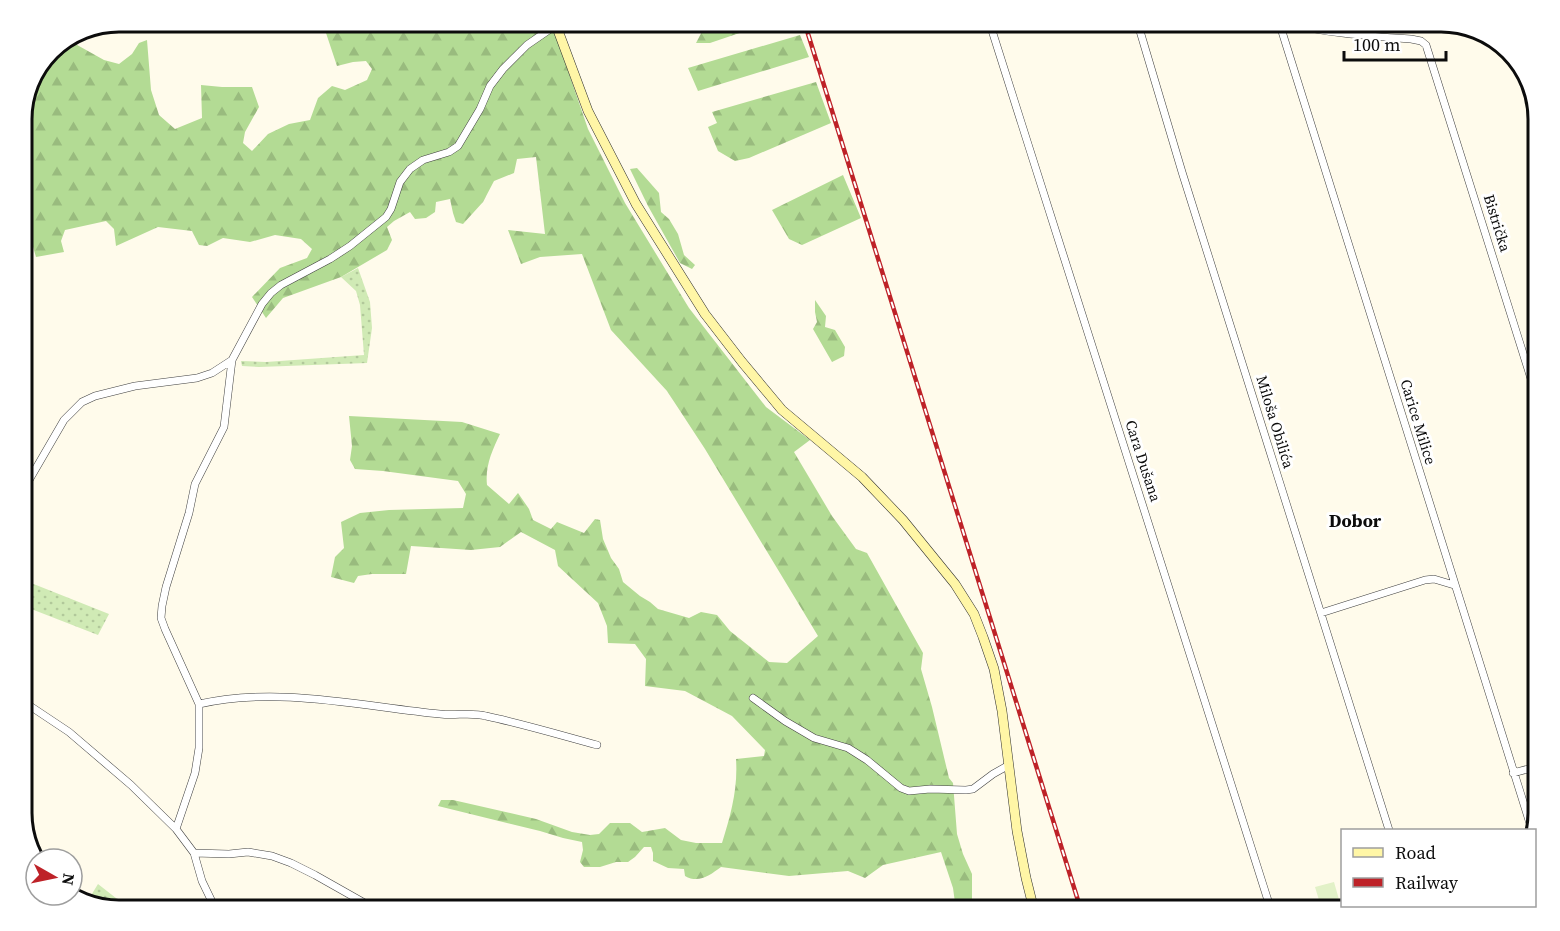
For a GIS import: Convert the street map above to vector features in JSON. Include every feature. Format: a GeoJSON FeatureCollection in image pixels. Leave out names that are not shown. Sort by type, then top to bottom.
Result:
{"type":"FeatureCollection","features":[{"type":"Feature","properties":{"kind":"main road"},"geometry":{"type":"LineString","coordinates":[[559,32],[588,111],[636,204],[705,314],[782,410],[862,477],[916,535],[955,584],[974,614],[994,669],[1002,711],[1017,831],[1032,900]]}},
{"type":"Feature","properties":{"kind":"street"},"geometry":{"type":"LineString","coordinates":[[176,829],[192,783],[198,756],[199,704],[165,630],[161,618],[162,606],[195,484],[224,427],[232,360],[262,304],[271,293],[281,285],[344,250],[386,217],[391,209],[399,182],[410,169],[423,160],[449,152],[458,146],[480,109],[490,86],[502,69],[544,32]]}},
{"type":"Feature","properties":{"kind":"street","name":"Cara Dušana"},"geometry":{"type":"LineString","coordinates":[[992,32],[1268,900]]}},
{"type":"Feature","properties":{"kind":"street","name":"Miloša Obilića"},"geometry":{"type":"LineString","coordinates":[[1140,32],[1388,829]]}},
{"type":"Feature","properties":{"kind":"street","name":"Carice Milice"},"geometry":{"type":"LineString","coordinates":[[1281,32],[1528,818]]}},
{"type":"Feature","properties":{"kind":"street","name":"Bistrička"},"geometry":{"type":"LineString","coordinates":[[1323,32],[1411,39],[1421,41],[1426,45],[1528,369]]}},
{"type":"Feature","properties":{"kind":"street"},"geometry":{"type":"LineString","coordinates":[[32,475],[64,420],[82,402],[95,396],[135,386],[197,378],[212,373],[232,360]]}},
{"type":"Feature","properties":{"kind":"street"},"geometry":{"type":"LineString","coordinates":[[1321,613],[1425,580],[1434,579],[1454,585]]}},
{"type":"Feature","properties":{"kind":"street"},"geometry":{"type":"LineString","coordinates":[[199,704],[220,699],[281,697],[328,700],[442,715],[483,715],[597,745]]}},
{"type":"Feature","properties":{"kind":"street"},"geometry":{"type":"LineString","coordinates":[[753,698],[814,738],[848,748],[867,760],[901,788],[909,791],[973,789],[1009,765]]}},
{"type":"Feature","properties":{"kind":"street"},"geometry":{"type":"LineString","coordinates":[[32,707],[69,732],[131,785],[176,829],[194,853],[202,881],[211,900]]}},
{"type":"Feature","properties":{"kind":"street"},"geometry":{"type":"LineString","coordinates":[[1514,773],[1528,769]]}},
{"type":"Feature","properties":{"kind":"street"},"geometry":{"type":"LineString","coordinates":[[163,816],[180,813]]}},
{"type":"Feature","properties":{"kind":"street"},"geometry":{"type":"LineString","coordinates":[[194,853],[248,852],[272,856],[315,875],[359,900]]}},
{"type":"Feature","properties":{"kind":"green space"},"geometry":{"type":"Polygon","coordinates":[[[326,32],[555,32],[588,129],[625,203],[689,308],[766,407],[810,440],[794,452],[832,516],[856,549],[867,553],[923,653],[921,669],[949,778],[953,783],[957,834],[972,874],[972,900],[955,900],[941,852],[883,865],[865,878],[848,871],[789,876],[721,867],[704,878],[695,879],[685,876],[684,869],[668,868],[653,861],[651,847],[644,847],[628,862],[616,862],[600,867],[584,867],[580,862],[582,842],[438,806],[441,800],[453,800],[536,819],[572,832],[590,835],[599,834],[610,823],[630,823],[642,832],[665,828],[681,840],[696,843],[722,843],[733,801],[736,759],[764,756],[765,750],[732,716],[685,691],[645,686],[646,659],[635,644],[608,643],[607,626],[598,603],[558,566],[555,550],[521,532],[500,547],[471,550],[411,546],[406,574],[358,576],[354,583],[331,577],[335,557],[344,548],[341,522],[360,513],[463,508],[466,494],[458,481],[355,469],[350,460],[352,446],[349,416],[462,422],[500,434],[488,465],[487,485],[509,504],[518,493],[529,509],[533,520],[551,529],[557,522],[584,533],[595,519],[600,520],[603,539],[611,558],[619,569],[623,582],[658,609],[689,618],[701,612],[717,615],[730,631],[769,662],[787,663],[818,636],[705,449],[667,391],[611,330],[582,254],[540,257],[521,264],[508,230],[545,234],[536,157],[517,159],[514,173],[494,181],[483,202],[463,224],[456,222],[450,199],[436,202],[435,212],[426,218],[415,219],[410,212],[387,227],[392,240],[387,250],[341,277],[283,298],[266,318],[252,297],[280,268],[307,258],[312,249],[301,239],[275,235],[250,242],[223,238],[207,246],[199,245],[192,231],[158,227],[116,246],[114,229],[106,221],[65,230],[61,241],[64,252],[36,257],[32,243],[33,101],[46,70],[70,46],[75,44],[104,60],[119,64],[132,54],[139,43],[147,40],[151,90],[159,115],[175,129],[202,118],[201,85],[252,87],[259,107],[245,132],[243,143],[252,151],[268,134],[289,124],[310,120],[318,98],[332,86],[345,90],[367,80],[372,69],[366,61],[337,66],[326,32]]]}},
{"type":"Feature","properties":{"kind":"green space"},"geometry":{"type":"Polygon","coordinates":[[[702,32],[742,32],[710,43],[696,43],[702,32]]]}},
{"type":"Feature","properties":{"kind":"green space"},"geometry":{"type":"Polygon","coordinates":[[[800,35],[809,57],[698,91],[688,68],[800,35]]]}},
{"type":"Feature","properties":{"kind":"green space"},"geometry":{"type":"Polygon","coordinates":[[[816,82],[831,123],[749,158],[735,161],[718,151],[708,127],[717,123],[712,112],[816,82]]]}},
{"type":"Feature","properties":{"kind":"green space"},"geometry":{"type":"Polygon","coordinates":[[[637,168],[659,193],[661,212],[669,219],[678,234],[684,255],[695,265],[692,269],[680,263],[648,206],[630,169],[637,168]]]}},
{"type":"Feature","properties":{"kind":"green space"},"geometry":{"type":"Polygon","coordinates":[[[843,175],[861,218],[802,245],[789,239],[772,210],[843,175]]]}},
{"type":"Feature","properties":{"kind":"green space"},"geometry":{"type":"Polygon","coordinates":[[[358,268],[370,302],[372,328],[367,363],[242,366],[241,361],[266,362],[364,355],[360,305],[356,291],[341,277],[358,268]]]}},
{"type":"Feature","properties":{"kind":"green space"},"geometry":{"type":"Polygon","coordinates":[[[815,300],[826,316],[825,327],[835,330],[845,347],[844,356],[832,362],[813,329],[817,322],[815,300]]]}},
{"type":"Feature","properties":{"kind":"green space"},"geometry":{"type":"Polygon","coordinates":[[[32,583],[109,614],[98,635],[32,609],[32,583]]]}},
{"type":"Feature","properties":{"kind":"green space"},"geometry":{"type":"Polygon","coordinates":[[[1334,882],[1339,900],[1319,900],[1315,887],[1334,882]]]}},
{"type":"Feature","properties":{"kind":"green space"},"geometry":{"type":"Polygon","coordinates":[[[98,884],[118,900],[107,899],[91,895],[98,884]]]}},
{"type":"Feature","properties":{"kind":"railway"},"geometry":{"type":"LineString","coordinates":[[807,32],[1078,900]]}},
{"type":"Feature","properties":{"kind":"district","name":"Dobor"},"geometry":{"type":"Point","coordinates":[1355,521]}}]}
